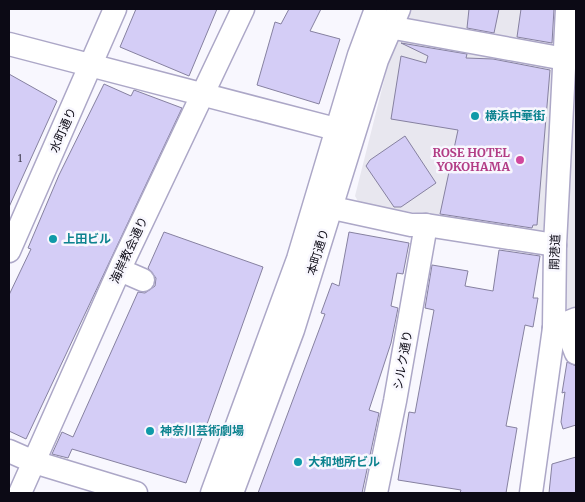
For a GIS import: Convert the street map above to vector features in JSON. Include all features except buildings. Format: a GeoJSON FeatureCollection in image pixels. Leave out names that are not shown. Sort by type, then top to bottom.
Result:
{"type":"FeatureCollection","features":[{"type":"Feature","properties":{"kind":"street","name":"水町通り"},"geometry":{"type":"LineString","coordinates":[[9,251],[92,66],[115,9]]}},
{"type":"Feature","properties":{"kind":"street","name":"海岸教会通り"},"geometry":{"type":"LineString","coordinates":[[20,493],[120,270],[243,9]]}},
{"type":"Feature","properties":{"kind":"street","name":"本町通り"},"geometry":{"type":"LineString","coordinates":[[232,493],[293,330],[376,9]]}},
{"type":"Feature","properties":{"kind":"street"},"geometry":{"type":"LineString","coordinates":[[394,18],[566,59]]}},
{"type":"Feature","properties":{"kind":"street","name":"本町通り"},"geometry":{"type":"LineString","coordinates":[[346,131],[394,18]]}},
{"type":"Feature","properties":{"kind":"street","name":"開港道"},"geometry":{"type":"LineString","coordinates":[[531,493],[554,328],[555,246],[568,146],[566,59],[570,19]]}},
{"type":"Feature","properties":{"kind":"street"},"geometry":{"type":"LineString","coordinates":[[9,44],[346,131]]}},
{"type":"Feature","properties":{"kind":"street"},"geometry":{"type":"LineString","coordinates":[[324,206],[411,225],[426,225],[555,246]]}},
{"type":"Feature","properties":{"kind":"street","name":"本町通り"},"geometry":{"type":"LineString","coordinates":[[212,493],[261,363],[324,206]]}},
{"type":"Feature","properties":{"kind":"street","name":"シルク通り"},"geometry":{"type":"LineString","coordinates":[[376,493],[395,402],[426,225]]}},
{"type":"Feature","properties":{"kind":"street"},"geometry":{"type":"LineString","coordinates":[[120,270],[143,280]]}},
{"type":"Feature","properties":{"kind":"street"},"geometry":{"type":"LineString","coordinates":[[554,328],[576,319]]}},
{"type":"Feature","properties":{"kind":"street"},"geometry":{"type":"LineString","coordinates":[[554,328],[571,340],[576,353]]}},
{"type":"Feature","properties":{"kind":"street"},"geometry":{"type":"LineString","coordinates":[[9,451],[34,462],[136,493]]}},
{"type":"Feature","properties":{"kind":"shaded area","name":"横浜中華街"},"geometry":{"type":"Polygon","coordinates":[[[409,9],[576,9],[576,325],[562,310],[568,239],[359,203],[355,196],[395,37],[409,9]]]}},
{"type":"Feature","properties":{"kind":"place","name":"横浜中華街"},"geometry":{"type":"Point","coordinates":[475,116]}},
{"type":"Feature","properties":{"kind":"place","name":"ROSE HOTEL YOKOHAMA"},"geometry":{"type":"Point","coordinates":[520,160]}},
{"type":"Feature","properties":{"kind":"place","name":"上田ビル"},"geometry":{"type":"Point","coordinates":[53,239]}},
{"type":"Feature","properties":{"kind":"place","name":"神奈川芸術劇場"},"geometry":{"type":"Point","coordinates":[150,431]}},
{"type":"Feature","properties":{"kind":"place","name":"大和地所ビル"},"geometry":{"type":"Point","coordinates":[298,462]}}]}
